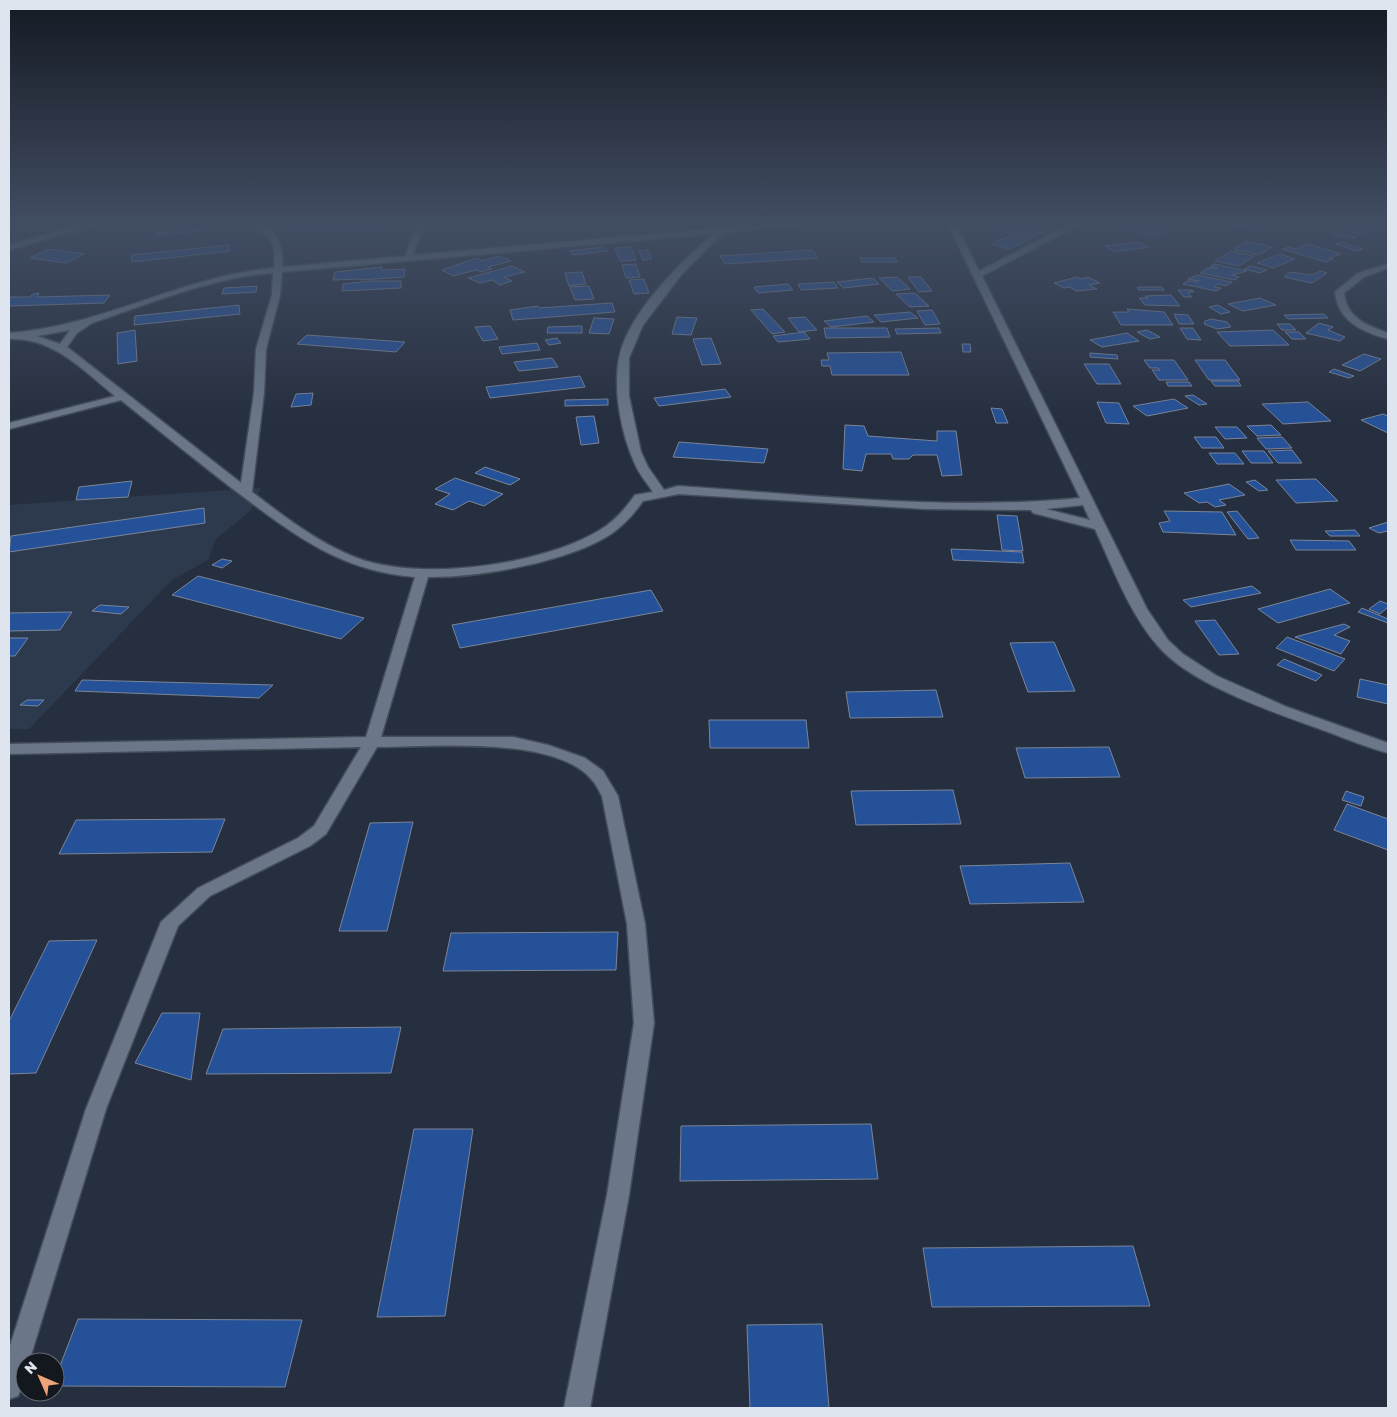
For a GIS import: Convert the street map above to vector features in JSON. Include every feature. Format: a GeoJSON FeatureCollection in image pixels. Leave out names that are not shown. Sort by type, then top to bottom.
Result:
{"type":"FeatureCollection","features":[{"type":"Feature","properties":{"kind":"street"},"geometry":{"type":"LineString","coordinates":[[9,336],[24,336],[88,322],[185,288]]}},
{"type":"Feature","properties":{"kind":"street"},"geometry":{"type":"LineString","coordinates":[[246,492],[259,393],[261,349],[276,288]]}},
{"type":"Feature","properties":{"kind":"street"},"geometry":{"type":"LineString","coordinates":[[661,494],[640,462],[627,419],[624,357],[644,318],[666,288]]}},
{"type":"Feature","properties":{"kind":"street"},"geometry":{"type":"LineString","coordinates":[[982,288],[1150,627],[1178,657],[1212,679],[1241,693],[1388,748]]}},
{"type":"Feature","properties":{"kind":"street"},"geometry":{"type":"LineString","coordinates":[[1343,288],[1339,292],[1340,305],[1349,318],[1388,336]]}},
{"type":"Feature","properties":{"kind":"street"},"geometry":{"type":"LineString","coordinates":[[62,348],[74,331],[88,322]]}},
{"type":"Feature","properties":{"kind":"street"},"geometry":{"type":"LineString","coordinates":[[24,336],[62,348],[122,397],[246,492],[328,551],[374,567],[422,574],[445,573],[517,562],[582,545],[615,527],[631,512],[639,498],[678,490],[926,505],[1026,507],[1087,501]]}},
{"type":"Feature","properties":{"kind":"street"},"geometry":{"type":"LineString","coordinates":[[9,426],[122,397]]}},
{"type":"Feature","properties":{"kind":"street"},"geometry":{"type":"LineString","coordinates":[[1026,507],[1099,526]]}},
{"type":"Feature","properties":{"kind":"street"},"geometry":{"type":"LineString","coordinates":[[9,1387],[96,1109],[170,922],[204,892],[304,842],[320,830],[372,742],[422,574]]}},
{"type":"Feature","properties":{"kind":"street"},"geometry":{"type":"LineString","coordinates":[[9,749],[372,742],[513,742],[548,750],[579,762],[597,775],[610,796],[636,924],[644,1023],[618,1195],[577,1408]]}},
{"type":"Feature","properties":{"kind":"shaded area"},"geometry":{"type":"Polygon","coordinates":[[[261,488],[250,511],[216,539],[208,560],[172,580],[29,729],[9,729],[9,505],[261,488]]]}},
{"type":"Feature","properties":{"kind":"building"},"geometry":{"type":"Polygon","coordinates":[[[224,288],[257,288],[256,292],[222,294],[224,288]]]}},
{"type":"Feature","properties":{"kind":"building"},"geometry":{"type":"Polygon","coordinates":[[[342,288],[399,288],[342,291],[342,288]]]}},
{"type":"Feature","properties":{"kind":"building"},"geometry":{"type":"Polygon","coordinates":[[[570,288],[590,288],[594,299],[575,300],[570,288]]]}},
{"type":"Feature","properties":{"kind":"building"},"geometry":{"type":"Polygon","coordinates":[[[632,288],[647,288],[649,293],[634,294],[632,288]]]}},
{"type":"Feature","properties":{"kind":"building"},"geometry":{"type":"Polygon","coordinates":[[[755,288],[791,288],[793,290],[758,293],[755,288]]]}},
{"type":"Feature","properties":{"kind":"building"},"geometry":{"type":"Polygon","coordinates":[[[800,288],[836,288],[801,290],[800,288]]]}},
{"type":"Feature","properties":{"kind":"building"},"geometry":{"type":"Polygon","coordinates":[[[889,288],[910,289],[892,291],[889,288]]]}},
{"type":"Feature","properties":{"kind":"building"},"geometry":{"type":"Polygon","coordinates":[[[916,288],[930,288],[932,291],[919,292],[916,288]]]}},
{"type":"Feature","properties":{"kind":"building"},"geometry":{"type":"Polygon","coordinates":[[[1072,288],[1097,289],[1076,291],[1072,288]]]}},
{"type":"Feature","properties":{"kind":"building"},"geometry":{"type":"Polygon","coordinates":[[[1138,288],[1163,288],[1164,290],[1139,290],[1138,288]]]}},
{"type":"Feature","properties":{"kind":"building"},"geometry":{"type":"Polygon","coordinates":[[[1202,288],[1221,288],[1216,291],[1202,288]]]}},
{"type":"Feature","properties":{"kind":"building"},"geometry":{"type":"Polygon","coordinates":[[[1178,290],[1192,290],[1194,292],[1188,292],[1192,297],[1184,297],[1178,290]]]}},
{"type":"Feature","properties":{"kind":"building"},"geometry":{"type":"Polygon","coordinates":[[[39,293],[37,297],[110,295],[104,303],[9,306],[10,297],[30,297],[33,294],[39,293]]]}},
{"type":"Feature","properties":{"kind":"building"},"geometry":{"type":"Polygon","coordinates":[[[915,293],[929,306],[910,307],[896,294],[915,293]]]}},
{"type":"Feature","properties":{"kind":"building"},"geometry":{"type":"Polygon","coordinates":[[[1171,295],[1180,306],[1145,305],[1139,298],[1148,298],[1145,296],[1171,295]]]}},
{"type":"Feature","properties":{"kind":"building"},"geometry":{"type":"Polygon","coordinates":[[[1260,298],[1276,305],[1243,311],[1228,304],[1260,298]]]}},
{"type":"Feature","properties":{"kind":"building"},"geometry":{"type":"Polygon","coordinates":[[[612,303],[615,312],[513,320],[510,310],[538,306],[539,308],[612,303]]]}},
{"type":"Feature","properties":{"kind":"building"},"geometry":{"type":"Polygon","coordinates":[[[239,305],[240,314],[134,325],[135,316],[239,305]]]}},
{"type":"Feature","properties":{"kind":"building"},"geometry":{"type":"Polygon","coordinates":[[[1218,305],[1230,312],[1221,314],[1209,307],[1218,305]]]}},
{"type":"Feature","properties":{"kind":"building"},"geometry":{"type":"Polygon","coordinates":[[[763,309],[785,332],[772,334],[751,310],[763,309]]]}},
{"type":"Feature","properties":{"kind":"building"},"geometry":{"type":"Polygon","coordinates":[[[1127,309],[1164,312],[1173,325],[1121,325],[1113,312],[1129,312],[1127,309]]]}},
{"type":"Feature","properties":{"kind":"building"},"geometry":{"type":"Polygon","coordinates":[[[932,310],[940,324],[925,325],[917,311],[932,310]]]}},
{"type":"Feature","properties":{"kind":"building"},"geometry":{"type":"Polygon","coordinates":[[[910,312],[918,318],[881,322],[874,315],[910,312]]]}},
{"type":"Feature","properties":{"kind":"building"},"geometry":{"type":"Polygon","coordinates":[[[1174,314],[1188,315],[1194,324],[1179,324],[1174,314]]]}},
{"type":"Feature","properties":{"kind":"building"},"geometry":{"type":"Polygon","coordinates":[[[1324,314],[1328,318],[1288,319],[1284,315],[1324,314]]]}},
{"type":"Feature","properties":{"kind":"building"},"geometry":{"type":"Polygon","coordinates":[[[867,316],[874,322],[831,327],[824,321],[867,316]]]}},
{"type":"Feature","properties":{"kind":"building"},"geometry":{"type":"Polygon","coordinates":[[[677,317],[697,318],[691,335],[672,334],[677,317]]]}},
{"type":"Feature","properties":{"kind":"building"},"geometry":{"type":"Polygon","coordinates":[[[805,317],[817,330],[799,332],[788,318],[805,317]]]}},
{"type":"Feature","properties":{"kind":"building"},"geometry":{"type":"Polygon","coordinates":[[[594,318],[614,319],[609,334],[589,333],[594,318]]]}},
{"type":"Feature","properties":{"kind":"building"},"geometry":{"type":"Polygon","coordinates":[[[1211,319],[1227,322],[1231,327],[1217,329],[1204,324],[1205,321],[1211,319]]]}},
{"type":"Feature","properties":{"kind":"building"},"geometry":{"type":"Polygon","coordinates":[[[1319,323],[1333,327],[1328,330],[1345,337],[1340,341],[1306,333],[1319,323]]]}},
{"type":"Feature","properties":{"kind":"building"},"geometry":{"type":"Polygon","coordinates":[[[1277,324],[1290,324],[1296,330],[1282,330],[1277,324]]]}},
{"type":"Feature","properties":{"kind":"building"},"geometry":{"type":"Polygon","coordinates":[[[490,326],[498,339],[483,341],[475,327],[490,326]]]}},
{"type":"Feature","properties":{"kind":"building"},"geometry":{"type":"Polygon","coordinates":[[[582,326],[582,333],[547,333],[548,327],[582,326]]]}},
{"type":"Feature","properties":{"kind":"building"},"geometry":{"type":"Polygon","coordinates":[[[824,328],[887,328],[890,337],[826,338],[824,328]]]}},
{"type":"Feature","properties":{"kind":"building"},"geometry":{"type":"Polygon","coordinates":[[[939,328],[941,333],[897,334],[895,329],[939,328]]]}},
{"type":"Feature","properties":{"kind":"building"},"geometry":{"type":"Polygon","coordinates":[[[1180,328],[1193,328],[1201,340],[1187,339],[1180,328]]]}},
{"type":"Feature","properties":{"kind":"building"},"geometry":{"type":"Polygon","coordinates":[[[135,330],[137,361],[118,364],[117,333],[135,330]]]}},
{"type":"Feature","properties":{"kind":"building"},"geometry":{"type":"Polygon","coordinates":[[[1147,330],[1160,337],[1150,339],[1137,332],[1147,330]]]}},
{"type":"Feature","properties":{"kind":"building"},"geometry":{"type":"Polygon","coordinates":[[[1273,330],[1289,345],[1230,346],[1217,332],[1273,330]]]}},
{"type":"Feature","properties":{"kind":"building"},"geometry":{"type":"Polygon","coordinates":[[[804,332],[810,339],[778,342],[773,336],[804,332]]]}},
{"type":"Feature","properties":{"kind":"building"},"geometry":{"type":"Polygon","coordinates":[[[1285,332],[1299,332],[1306,339],[1292,339],[1285,332]]]}},
{"type":"Feature","properties":{"kind":"building"},"geometry":{"type":"Polygon","coordinates":[[[1127,333],[1139,341],[1102,347],[1090,340],[1127,333]]]}},
{"type":"Feature","properties":{"kind":"building"},"geometry":{"type":"Polygon","coordinates":[[[307,335],[405,342],[396,352],[297,344],[307,335]]]}},
{"type":"Feature","properties":{"kind":"building"},"geometry":{"type":"Polygon","coordinates":[[[557,338],[561,343],[549,345],[545,340],[557,338]]]}},
{"type":"Feature","properties":{"kind":"building"},"geometry":{"type":"Polygon","coordinates":[[[711,338],[721,364],[702,365],[693,339],[711,338]]]}},
{"type":"Feature","properties":{"kind":"building"},"geometry":{"type":"Polygon","coordinates":[[[537,343],[540,350],[502,354],[499,347],[537,343]]]}},
{"type":"Feature","properties":{"kind":"building"},"geometry":{"type":"Polygon","coordinates":[[[962,344],[970,344],[971,352],[963,352],[962,344]]]}},
{"type":"Feature","properties":{"kind":"building"},"geometry":{"type":"Polygon","coordinates":[[[901,352],[909,375],[832,375],[830,366],[822,366],[821,360],[829,360],[827,353],[901,352]]]}},
{"type":"Feature","properties":{"kind":"building"},"geometry":{"type":"Polygon","coordinates":[[[1090,353],[1117,355],[1118,359],[1090,357],[1090,353]]]}},
{"type":"Feature","properties":{"kind":"building"},"geometry":{"type":"Polygon","coordinates":[[[1364,354],[1381,359],[1360,371],[1342,365],[1364,354]]]}},
{"type":"Feature","properties":{"kind":"building"},"geometry":{"type":"Polygon","coordinates":[[[552,358],[558,367],[519,371],[514,362],[552,358]]]}},
{"type":"Feature","properties":{"kind":"building"},"geometry":{"type":"Polygon","coordinates":[[[1144,360],[1174,360],[1188,380],[1159,380],[1152,370],[1160,370],[1158,368],[1150,368],[1144,360]]]}},
{"type":"Feature","properties":{"kind":"building"},"geometry":{"type":"Polygon","coordinates":[[[1195,360],[1225,360],[1240,380],[1209,380],[1195,360]]]}},
{"type":"Feature","properties":{"kind":"building"},"geometry":{"type":"Polygon","coordinates":[[[1084,364],[1109,364],[1121,384],[1097,384],[1084,364]]]}},
{"type":"Feature","properties":{"kind":"building"},"geometry":{"type":"Polygon","coordinates":[[[1334,369],[1354,376],[1349,378],[1329,372],[1334,369]]]}},
{"type":"Feature","properties":{"kind":"building"},"geometry":{"type":"Polygon","coordinates":[[[580,376],[585,387],[490,398],[486,387],[580,376]]]}},
{"type":"Feature","properties":{"kind":"building"},"geometry":{"type":"Polygon","coordinates":[[[1211,381],[1238,381],[1241,386],[1215,386],[1211,381]]]}},
{"type":"Feature","properties":{"kind":"building"},"geometry":{"type":"Polygon","coordinates":[[[1166,382],[1189,382],[1192,386],[1168,386],[1166,382]]]}},
{"type":"Feature","properties":{"kind":"building"},"geometry":{"type":"Polygon","coordinates":[[[725,389],[731,397],[659,406],[654,398],[725,389]]]}},
{"type":"Feature","properties":{"kind":"building"},"geometry":{"type":"Polygon","coordinates":[[[313,393],[311,405],[291,407],[296,394],[313,393]]]}},
{"type":"Feature","properties":{"kind":"building"},"geometry":{"type":"Polygon","coordinates":[[[1193,395],[1207,404],[1199,405],[1185,396],[1193,395]]]}},
{"type":"Feature","properties":{"kind":"building"},"geometry":{"type":"Polygon","coordinates":[[[608,399],[608,405],[565,406],[565,400],[608,399]]]}},
{"type":"Feature","properties":{"kind":"building"},"geometry":{"type":"Polygon","coordinates":[[[1174,399],[1188,408],[1147,416],[1133,406],[1174,399]]]}},
{"type":"Feature","properties":{"kind":"building"},"geometry":{"type":"Polygon","coordinates":[[[1097,402],[1119,403],[1129,424],[1106,423],[1097,402]]]}},
{"type":"Feature","properties":{"kind":"building"},"geometry":{"type":"Polygon","coordinates":[[[1308,402],[1331,421],[1283,424],[1262,404],[1308,402]]]}},
{"type":"Feature","properties":{"kind":"building"},"geometry":{"type":"Polygon","coordinates":[[[991,408],[1002,409],[1008,423],[996,423],[991,408]]]}},
{"type":"Feature","properties":{"kind":"building"},"geometry":{"type":"Polygon","coordinates":[[[1383,414],[1388,416],[1388,433],[1361,420],[1383,414]]]}},
{"type":"Feature","properties":{"kind":"building"},"geometry":{"type":"Polygon","coordinates":[[[594,416],[599,443],[581,445],[576,417],[594,416]]]}},
{"type":"Feature","properties":{"kind":"building"},"geometry":{"type":"Polygon","coordinates":[[[845,425],[864,426],[868,436],[937,441],[937,431],[956,431],[962,475],[942,476],[937,455],[913,455],[909,459],[893,459],[891,454],[866,454],[862,471],[843,469],[845,425]]]}},
{"type":"Feature","properties":{"kind":"building"},"geometry":{"type":"Polygon","coordinates":[[[1271,425],[1281,435],[1257,436],[1247,426],[1271,425]]]}},
{"type":"Feature","properties":{"kind":"building"},"geometry":{"type":"Polygon","coordinates":[[[1215,427],[1237,427],[1247,438],[1225,439],[1215,427]]]}},
{"type":"Feature","properties":{"kind":"building"},"geometry":{"type":"Polygon","coordinates":[[[1194,437],[1216,437],[1224,448],[1202,448],[1194,437]]]}},
{"type":"Feature","properties":{"kind":"building"},"geometry":{"type":"Polygon","coordinates":[[[1282,437],[1292,448],[1266,449],[1257,438],[1282,437]]]}},
{"type":"Feature","properties":{"kind":"building"},"geometry":{"type":"Polygon","coordinates":[[[679,442],[768,449],[764,463],[673,457],[679,442]]]}},
{"type":"Feature","properties":{"kind":"building"},"geometry":{"type":"Polygon","coordinates":[[[1292,450],[1302,463],[1278,463],[1268,451],[1292,450]]]}},
{"type":"Feature","properties":{"kind":"building"},"geometry":{"type":"Polygon","coordinates":[[[1242,451],[1264,451],[1273,463],[1251,463],[1242,451]]]}},
{"type":"Feature","properties":{"kind":"building"},"geometry":{"type":"Polygon","coordinates":[[[1209,453],[1235,453],[1244,464],[1217,464],[1209,453]]]}},
{"type":"Feature","properties":{"kind":"building"},"geometry":{"type":"Polygon","coordinates":[[[485,467],[520,479],[510,485],[475,473],[485,467]]]}},
{"type":"Feature","properties":{"kind":"building"},"geometry":{"type":"Polygon","coordinates":[[[455,478],[503,494],[484,506],[469,501],[453,510],[435,504],[450,494],[435,489],[455,478]]]}},
{"type":"Feature","properties":{"kind":"building"},"geometry":{"type":"Polygon","coordinates":[[[1316,479],[1338,501],[1296,503],[1276,480],[1316,479]]]}},
{"type":"Feature","properties":{"kind":"building"},"geometry":{"type":"Polygon","coordinates":[[[1255,480],[1268,490],[1259,491],[1246,482],[1255,480]]]}},
{"type":"Feature","properties":{"kind":"building"},"geometry":{"type":"Polygon","coordinates":[[[132,481],[128,497],[76,500],[79,487],[132,481]]]}},
{"type":"Feature","properties":{"kind":"building"},"geometry":{"type":"Polygon","coordinates":[[[1229,484],[1245,495],[1219,500],[1226,505],[1215,507],[1207,502],[1199,503],[1184,493],[1229,484]]]}},
{"type":"Feature","properties":{"kind":"building"},"geometry":{"type":"Polygon","coordinates":[[[204,508],[205,523],[9,552],[11,536],[204,508]]]}},
{"type":"Feature","properties":{"kind":"building"},"geometry":{"type":"Polygon","coordinates":[[[1164,511],[1222,512],[1236,535],[1163,532],[1159,523],[1170,521],[1164,511]]]}},
{"type":"Feature","properties":{"kind":"building"},"geometry":{"type":"Polygon","coordinates":[[[1237,511],[1259,538],[1248,539],[1227,512],[1237,511]]]}},
{"type":"Feature","properties":{"kind":"building"},"geometry":{"type":"Polygon","coordinates":[[[997,515],[1017,516],[1023,551],[1002,550],[997,515]]]}},
{"type":"Feature","properties":{"kind":"building"},"geometry":{"type":"Polygon","coordinates":[[[1388,522],[1388,531],[1379,533],[1369,528],[1388,522]]]}},
{"type":"Feature","properties":{"kind":"building"},"geometry":{"type":"Polygon","coordinates":[[[1355,530],[1360,536],[1330,536],[1325,531],[1355,530]]]}},
{"type":"Feature","properties":{"kind":"building"},"geometry":{"type":"Polygon","coordinates":[[[1290,540],[1349,541],[1356,550],[1296,550],[1290,540]]]}},
{"type":"Feature","properties":{"kind":"building"},"geometry":{"type":"Polygon","coordinates":[[[951,549],[1022,552],[1024,563],[953,560],[951,549]]]}},
{"type":"Feature","properties":{"kind":"building"},"geometry":{"type":"Polygon","coordinates":[[[222,559],[232,561],[222,568],[212,565],[222,559]]]}},
{"type":"Feature","properties":{"kind":"building"},"geometry":{"type":"Polygon","coordinates":[[[198,576],[364,618],[341,639],[172,595],[198,576]]]}},
{"type":"Feature","properties":{"kind":"building"},"geometry":{"type":"Polygon","coordinates":[[[1252,586],[1261,593],[1191,607],[1183,600],[1252,586]]]}},
{"type":"Feature","properties":{"kind":"building"},"geometry":{"type":"Polygon","coordinates":[[[1330,589],[1350,603],[1278,623],[1258,609],[1330,589]]]}},
{"type":"Feature","properties":{"kind":"building"},"geometry":{"type":"Polygon","coordinates":[[[651,590],[663,611],[460,648],[452,625],[651,590]]]}},
{"type":"Feature","properties":{"kind":"building"},"geometry":{"type":"Polygon","coordinates":[[[1380,601],[1388,604],[1388,607],[1380,614],[1369,609],[1380,601]]]}},
{"type":"Feature","properties":{"kind":"building"},"geometry":{"type":"Polygon","coordinates":[[[100,605],[129,607],[121,614],[92,611],[100,605]]]}},
{"type":"Feature","properties":{"kind":"building"},"geometry":{"type":"Polygon","coordinates":[[[1362,608],[1388,619],[1388,623],[1358,612],[1362,608]]]}},
{"type":"Feature","properties":{"kind":"building"},"geometry":{"type":"Polygon","coordinates":[[[72,612],[60,630],[9,631],[9,613],[72,612]]]}},
{"type":"Feature","properties":{"kind":"building"},"geometry":{"type":"Polygon","coordinates":[[[1215,620],[1239,654],[1219,655],[1195,621],[1215,620]]]}},
{"type":"Feature","properties":{"kind":"building"},"geometry":{"type":"Polygon","coordinates":[[[1344,624],[1350,627],[1334,635],[1350,641],[1341,654],[1295,637],[1344,624]]]}},
{"type":"Feature","properties":{"kind":"building"},"geometry":{"type":"Polygon","coordinates":[[[1287,637],[1345,659],[1334,671],[1276,648],[1287,637]]]}},
{"type":"Feature","properties":{"kind":"building"},"geometry":{"type":"Polygon","coordinates":[[[9,638],[28,638],[15,656],[9,656],[9,638]]]}},
{"type":"Feature","properties":{"kind":"building"},"geometry":{"type":"Polygon","coordinates":[[[1054,642],[1075,691],[1028,692],[1010,643],[1054,642]]]}},
{"type":"Feature","properties":{"kind":"building"},"geometry":{"type":"Polygon","coordinates":[[[1284,659],[1322,675],[1316,681],[1277,665],[1284,659]]]}},
{"type":"Feature","properties":{"kind":"building"},"geometry":{"type":"Polygon","coordinates":[[[1360,679],[1388,685],[1388,704],[1357,697],[1360,679]]]}},
{"type":"Feature","properties":{"kind":"building"},"geometry":{"type":"Polygon","coordinates":[[[82,680],[273,685],[259,698],[75,691],[82,680]]]}},
{"type":"Feature","properties":{"kind":"building"},"geometry":{"type":"Polygon","coordinates":[[[936,690],[943,717],[850,718],[846,692],[936,690]]]}},
{"type":"Feature","properties":{"kind":"building"},"geometry":{"type":"Polygon","coordinates":[[[27,700],[44,700],[38,706],[20,705],[27,700]]]}},
{"type":"Feature","properties":{"kind":"building"},"geometry":{"type":"Polygon","coordinates":[[[709,720],[806,720],[809,748],[710,748],[709,720]]]}},
{"type":"Feature","properties":{"kind":"building"},"geometry":{"type":"Polygon","coordinates":[[[1109,747],[1120,777],[1025,778],[1016,748],[1109,747]]]}},
{"type":"Feature","properties":{"kind":"building"},"geometry":{"type":"Polygon","coordinates":[[[953,790],[961,824],[856,825],[851,791],[953,790]]]}},
{"type":"Feature","properties":{"kind":"building"},"geometry":{"type":"Polygon","coordinates":[[[1346,791],[1364,797],[1361,806],[1342,800],[1346,791]]]}},
{"type":"Feature","properties":{"kind":"building"},"geometry":{"type":"Polygon","coordinates":[[[1347,804],[1388,819],[1388,850],[1334,830],[1347,804]]]}},
{"type":"Feature","properties":{"kind":"building"},"geometry":{"type":"Polygon","coordinates":[[[225,819],[212,852],[59,854],[76,820],[225,819]]]}},
{"type":"Feature","properties":{"kind":"building"},"geometry":{"type":"Polygon","coordinates":[[[413,822],[387,931],[339,931],[370,823],[413,822]]]}},
{"type":"Feature","properties":{"kind":"building"},"geometry":{"type":"Polygon","coordinates":[[[1070,863],[1084,902],[970,904],[960,866],[1070,863]]]}},
{"type":"Feature","properties":{"kind":"building"},"geometry":{"type":"Polygon","coordinates":[[[618,932],[616,970],[443,971],[451,933],[618,932]]]}},
{"type":"Feature","properties":{"kind":"building"},"geometry":{"type":"Polygon","coordinates":[[[97,940],[36,1073],[9,1074],[9,1021],[49,941],[97,940]]]}},
{"type":"Feature","properties":{"kind":"building"},"geometry":{"type":"Polygon","coordinates":[[[162,1013],[200,1013],[191,1080],[135,1063],[162,1013]]]}},
{"type":"Feature","properties":{"kind":"building"},"geometry":{"type":"Polygon","coordinates":[[[401,1027],[391,1073],[206,1074],[223,1029],[401,1027]]]}},
{"type":"Feature","properties":{"kind":"building"},"geometry":{"type":"Polygon","coordinates":[[[871,1124],[878,1179],[680,1181],[681,1126],[871,1124]]]}},
{"type":"Feature","properties":{"kind":"building"},"geometry":{"type":"Polygon","coordinates":[[[414,1129],[473,1129],[445,1316],[377,1317],[414,1129]]]}},
{"type":"Feature","properties":{"kind":"building"},"geometry":{"type":"Polygon","coordinates":[[[1133,1246],[1150,1306],[932,1307],[923,1248],[1133,1246]]]}},
{"type":"Feature","properties":{"kind":"building"},"geometry":{"type":"Polygon","coordinates":[[[78,1319],[302,1320],[285,1387],[65,1386],[65,1353],[78,1319]]]}},
{"type":"Feature","properties":{"kind":"building"},"geometry":{"type":"Polygon","coordinates":[[[822,1324],[829,1408],[750,1408],[747,1325],[822,1324]]]}}]}
